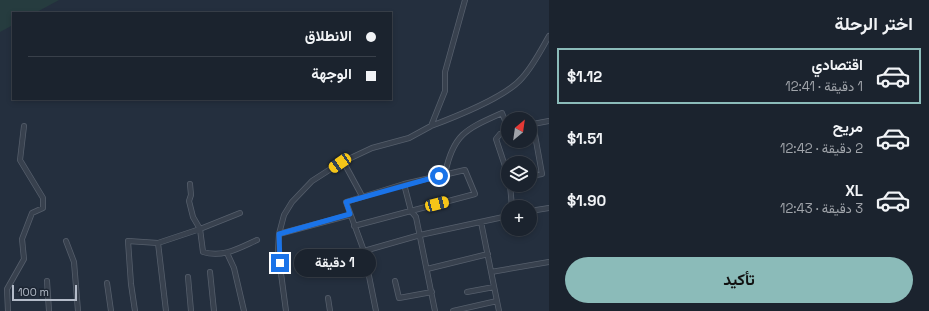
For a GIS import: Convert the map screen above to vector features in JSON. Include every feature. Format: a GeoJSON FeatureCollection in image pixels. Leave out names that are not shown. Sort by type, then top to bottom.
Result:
{"type":"FeatureCollection","features":[{"type":"Feature","properties":{"kind":"street"},"geometry":{"type":"LineString","coordinates":[[431,126],[445,91],[445,72],[466,0]]}},
{"type":"Feature","properties":{"kind":"street"},"geometry":{"type":"LineString","coordinates":[[286,311],[278,251],[279,234],[284,215],[292,202],[312,182],[343,161],[372,148],[408,138],[508,90],[522,79],[549,36]]}},
{"type":"Feature","properties":{"kind":"street"},"geometry":{"type":"LineString","coordinates":[[445,174],[453,144],[473,126],[501,113]]}},
{"type":"Feature","properties":{"kind":"street"},"geometry":{"type":"LineString","coordinates":[[537,123],[549,121]]}},
{"type":"Feature","properties":{"kind":"street"},"geometry":{"type":"LineString","coordinates":[[8,311],[8,289],[24,259],[22,239],[32,213],[43,208],[42,198],[20,160],[24,126]]}},
{"type":"Feature","properties":{"kind":"street"},"geometry":{"type":"LineString","coordinates":[[501,134],[496,139],[502,156]]}},
{"type":"Feature","properties":{"kind":"street"},"geometry":{"type":"LineString","coordinates":[[537,148],[542,174],[537,175]]}},
{"type":"Feature","properties":{"kind":"street"},"geometry":{"type":"LineString","coordinates":[[343,161],[362,196]]}},
{"type":"Feature","properties":{"kind":"street"},"geometry":{"type":"LineString","coordinates":[[354,226],[475,194],[465,170],[404,184],[346,202],[354,226],[364,251],[376,311]]}},
{"type":"Feature","properties":{"kind":"street"},"geometry":{"type":"LineString","coordinates":[[190,184],[191,195],[189,201],[192,217],[200,229],[203,252],[213,255],[227,253],[257,240]]}},
{"type":"Feature","properties":{"kind":"street"},"geometry":{"type":"LineString","coordinates":[[404,184],[411,211],[416,217],[436,311]]}},
{"type":"Feature","properties":{"kind":"street"},"geometry":{"type":"LineString","coordinates":[[537,210],[549,208]]}},
{"type":"Feature","properties":{"kind":"street"},"geometry":{"type":"LineString","coordinates":[[135,311],[131,284],[128,241],[158,243],[200,229],[240,213]]}},
{"type":"Feature","properties":{"kind":"street"},"geometry":{"type":"LineString","coordinates":[[279,234],[350,214]]}},
{"type":"Feature","properties":{"kind":"street"},"geometry":{"type":"LineString","coordinates":[[364,251],[420,235],[501,218]]}},
{"type":"Feature","properties":{"kind":"street"},"geometry":{"type":"LineString","coordinates":[[481,222],[499,311]]}},
{"type":"Feature","properties":{"kind":"street"},"geometry":{"type":"LineString","coordinates":[[66,241],[74,262],[78,311]]}},
{"type":"Feature","properties":{"kind":"street"},"geometry":{"type":"LineString","coordinates":[[158,243],[166,311]]}},
{"type":"Feature","properties":{"kind":"street"},"geometry":{"type":"LineString","coordinates":[[227,253],[234,268],[244,311]]}},
{"type":"Feature","properties":{"kind":"street"},"geometry":{"type":"LineString","coordinates":[[427,269],[488,254]]}},
{"type":"Feature","properties":{"kind":"street"},"geometry":{"type":"LineString","coordinates":[[491,272],[549,262]]}},
{"type":"Feature","properties":{"kind":"street"},"geometry":{"type":"LineString","coordinates":[[210,272],[214,311]]}},
{"type":"Feature","properties":{"kind":"street"},"geometry":{"type":"LineString","coordinates":[[188,277],[191,311]]}},
{"type":"Feature","properties":{"kind":"street"},"geometry":{"type":"LineString","coordinates":[[48,281],[49,311]]}},
{"type":"Feature","properties":{"kind":"street"},"geometry":{"type":"LineString","coordinates":[[394,281],[399,298],[432,292]]}},
{"type":"Feature","properties":{"kind":"street"},"geometry":{"type":"LineString","coordinates":[[107,283],[111,311]]}},
{"type":"Feature","properties":{"kind":"street"},"geometry":{"type":"LineString","coordinates":[[467,292],[494,287]]}},
{"type":"Feature","properties":{"kind":"street"},"geometry":{"type":"LineString","coordinates":[[328,298],[330,311]]}},
{"type":"Feature","properties":{"kind":"street"},"geometry":{"type":"LineString","coordinates":[[453,311],[497,301]]}},
{"type":"Feature","properties":{"kind":"green space"},"geometry":{"type":"Polygon","coordinates":[[[0,0],[59,0],[37,12],[12,12],[12,26],[0,32],[0,0]]]}},
{"type":"Feature","properties":{"kind":"route"},"geometry":{"type":"LineString","coordinates":[[280,263],[278,251],[279,234],[350,214],[346,202],[362,196],[439,176]]}}]}
